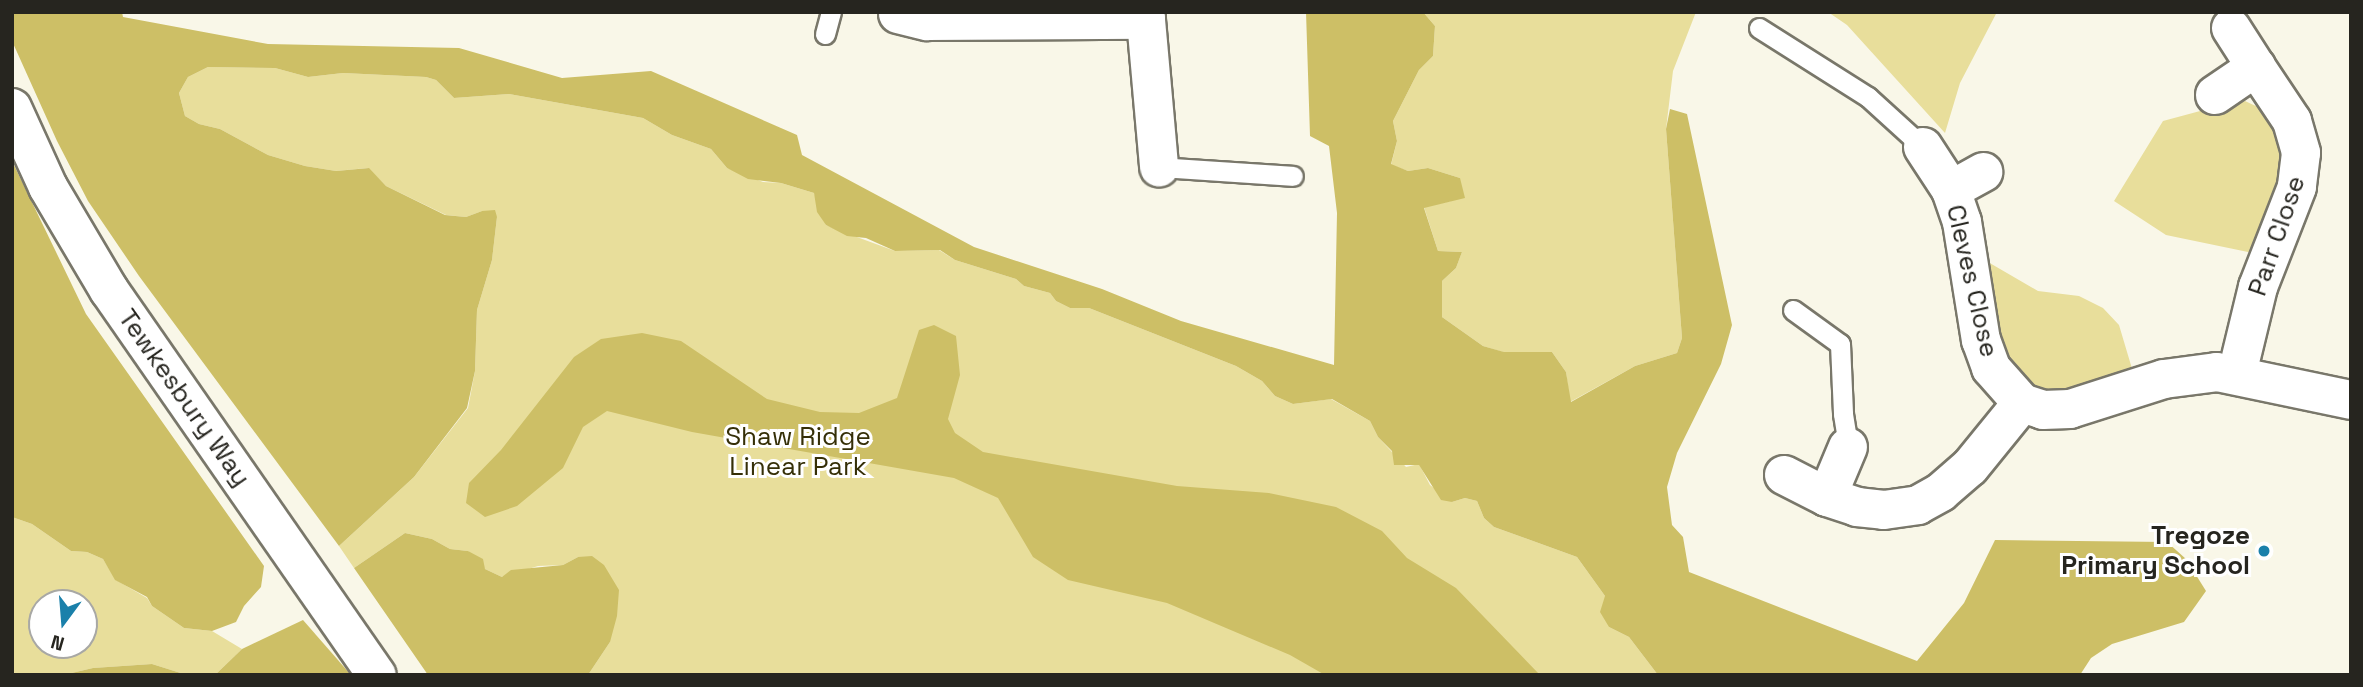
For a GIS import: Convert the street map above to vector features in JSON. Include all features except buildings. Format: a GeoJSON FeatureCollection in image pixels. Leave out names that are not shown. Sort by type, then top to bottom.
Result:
{"type":"FeatureCollection","features":[{"type":"Feature","properties":{"kind":"street"},"geometry":{"type":"LineString","coordinates":[[895,13],[927,21],[1145,16],[1159,167]]}},
{"type":"Feature","properties":{"kind":"street","name":"Parr Close"},"geometry":{"type":"LineString","coordinates":[[2231,28],[2292,121],[2301,168],[2297,187],[2258,287],[2237,374]]}},
{"type":"Feature","properties":{"kind":"street"},"geometry":{"type":"LineString","coordinates":[[2215,95],[2256,67]]}},
{"type":"Feature","properties":{"kind":"street","name":"Tewkesbury Way"},"geometry":{"type":"LineString","coordinates":[[12,108],[48,187],[109,290],[377,675]]}},
{"type":"Feature","properties":{"kind":"street","name":"Cleves Close"},"geometry":{"type":"LineString","coordinates":[[1923,147],[1967,181],[1970,263],[1981,340],[1991,368],[2022,403]]}},
{"type":"Feature","properties":{"kind":"street"},"geometry":{"type":"LineString","coordinates":[[1784,475],[1827,497],[1857,507],[1884,510],[1918,505],[1941,492],[1970,467],[2022,403],[2043,410],[2070,409],[2164,379],[2217,372],[2237,374],[2351,400]]}},
{"type":"Feature","properties":{"kind":"street"},"geometry":{"type":"LineString","coordinates":[[1827,497],[1848,447]]}},
{"type":"Feature","properties":{"kind":"lane"},"geometry":{"type":"LineString","coordinates":[[825,34],[831,12]]}},
{"type":"Feature","properties":{"kind":"lane","name":"Cleves Close"},"geometry":{"type":"LineString","coordinates":[[1759,28],[1868,97],[1923,147]]}},
{"type":"Feature","properties":{"kind":"lane"},"geometry":{"type":"LineString","coordinates":[[1159,167],[1293,176]]}},
{"type":"Feature","properties":{"kind":"lane"},"geometry":{"type":"LineString","coordinates":[[1793,310],[1840,344],[1843,414],[1848,447]]}},
{"type":"Feature","properties":{"kind":"green space"},"geometry":{"type":"Polygon","coordinates":[[[1423,12],[1696,12],[1673,71],[1666,129],[1682,338],[1677,353],[1635,366],[1570,402],[1566,372],[1552,352],[1503,352],[1483,346],[1442,317],[1442,281],[1456,268],[1462,252],[1438,251],[1424,207],[1451,201],[1460,178],[1428,168],[1408,171],[1391,165],[1397,141],[1393,121],[1419,70],[1433,56],[1435,26],[1423,12]]]}},
{"type":"Feature","properties":{"kind":"green space"},"geometry":{"type":"Polygon","coordinates":[[[1828,12],[1997,12],[1960,83],[1945,133],[1847,25],[1828,12]]]}},
{"type":"Feature","properties":{"kind":"green space","name":"Shaw Ridge Linear Park"},"geometry":{"type":"Polygon","coordinates":[[[208,67],[275,68],[308,77],[343,73],[426,77],[436,80],[454,98],[509,94],[643,118],[672,135],[711,149],[727,168],[763,182],[781,183],[814,193],[826,225],[835,229],[895,251],[939,250],[955,260],[1016,279],[1024,286],[1050,293],[1056,301],[1070,308],[1089,308],[1236,366],[1262,381],[1275,396],[1293,404],[1331,399],[1370,421],[1378,437],[1406,467],[1419,464],[1430,485],[1452,502],[1465,498],[1477,501],[1484,518],[1494,527],[1577,557],[1605,596],[1609,627],[1629,637],[1658,675],[588,675],[610,642],[578,557],[563,565],[538,566],[502,577],[485,569],[468,551],[450,549],[432,539],[405,533],[354,568],[339,546],[414,477],[468,408],[475,371],[477,310],[492,260],[497,217],[482,211],[466,217],[446,215],[386,186],[368,168],[336,171],[305,166],[268,155],[220,129],[199,124],[185,116],[179,93],[188,77],[208,67]]]}},
{"type":"Feature","properties":{"kind":"green space"},"geometry":{"type":"Polygon","coordinates":[[[2245,101],[2260,108],[2292,151],[2258,232],[2256,250],[2248,252],[2166,235],[2114,201],[2163,121],[2215,107],[2223,109],[2245,101]]]}},
{"type":"Feature","properties":{"kind":"green space"},"geometry":{"type":"Polygon","coordinates":[[[1988,262],[2038,291],[2079,296],[2103,308],[2119,325],[2133,372],[2063,397],[2017,384],[2000,335],[1988,262]]]}},
{"type":"Feature","properties":{"kind":"green space"},"geometry":{"type":"Polygon","coordinates":[[[12,517],[32,524],[71,551],[87,552],[103,559],[116,580],[147,598],[152,606],[184,628],[212,631],[242,649],[215,675],[187,675],[152,664],[93,668],[63,675],[12,675],[12,517]]]}},
{"type":"Feature","properties":{"kind":"shaded area"},"geometry":{"type":"Polygon","coordinates":[[[12,12],[122,12],[123,17],[268,44],[459,48],[562,78],[651,71],[797,135],[802,155],[974,247],[1102,289],[1181,321],[1334,365],[1337,213],[1329,146],[1310,136],[1306,12],[1423,12],[1435,26],[1433,56],[1419,70],[1393,121],[1397,141],[1391,164],[1408,171],[1428,168],[1460,178],[1465,198],[1424,208],[1438,251],[1462,252],[1456,268],[1442,281],[1442,317],[1483,346],[1504,352],[1552,352],[1566,372],[1571,402],[1635,366],[1677,353],[1682,338],[1666,129],[1670,109],[1687,114],[1732,325],[1721,364],[1677,453],[1667,487],[1672,525],[1683,537],[1689,572],[1917,661],[1964,603],[1995,540],[2167,542],[2186,559],[2206,591],[2184,622],[2112,644],[2091,658],[2080,675],[1658,675],[1629,637],[1609,627],[1600,612],[1605,596],[1577,557],[1494,527],[1484,518],[1477,501],[1465,498],[1452,502],[1441,500],[1419,465],[1394,465],[1392,451],[1378,437],[1370,421],[1332,399],[1293,404],[1275,396],[1262,381],[1236,366],[1089,308],[1070,308],[1056,301],[1050,293],[955,260],[940,250],[895,251],[866,238],[847,236],[826,225],[817,212],[814,193],[781,183],[748,179],[727,168],[711,149],[672,135],[643,118],[509,94],[454,98],[436,80],[426,77],[343,73],[308,77],[275,68],[208,67],[188,77],[179,93],[185,116],[199,124],[220,129],[268,155],[305,166],[336,171],[369,168],[386,186],[445,215],[466,217],[495,210],[497,217],[492,260],[477,310],[475,371],[467,408],[414,477],[339,546],[139,276],[88,201],[57,141],[12,41],[12,12]]]}},
{"type":"Feature","properties":{"kind":"shaded area"},"geometry":{"type":"Polygon","coordinates":[[[12,161],[86,314],[264,566],[261,587],[244,606],[236,622],[212,631],[184,628],[152,606],[147,597],[115,580],[103,559],[87,552],[71,551],[32,524],[12,517],[12,161]]]}},
{"type":"Feature","properties":{"kind":"shaded area"},"geometry":{"type":"Polygon","coordinates":[[[934,325],[956,336],[960,375],[948,419],[955,433],[983,452],[1177,486],[1269,493],[1336,507],[1382,531],[1407,558],[1456,588],[1540,675],[1325,675],[1290,655],[1167,603],[1068,580],[1033,557],[998,498],[954,478],[692,432],[607,411],[583,427],[563,468],[517,506],[485,517],[466,503],[469,483],[501,450],[574,357],[601,339],[642,333],[681,341],[767,399],[820,412],[859,413],[897,398],[919,330],[934,325]]]}},
{"type":"Feature","properties":{"kind":"shaded area"},"geometry":{"type":"Polygon","coordinates":[[[405,533],[432,539],[450,549],[468,551],[483,559],[485,569],[502,577],[511,570],[563,565],[578,557],[592,556],[604,565],[619,590],[617,616],[610,642],[588,675],[428,675],[354,568],[405,533]]]}},
{"type":"Feature","properties":{"kind":"shaded area"},"geometry":{"type":"Polygon","coordinates":[[[303,620],[351,675],[215,675],[242,649],[303,620]]]}},
{"type":"Feature","properties":{"kind":"shaded area"},"geometry":{"type":"Polygon","coordinates":[[[152,664],[187,675],[63,675],[93,668],[152,664]]]}},
{"type":"Feature","properties":{"kind":"place","name":"Tregoze Primary School"},"geometry":{"type":"Point","coordinates":[2264,551]}}]}
